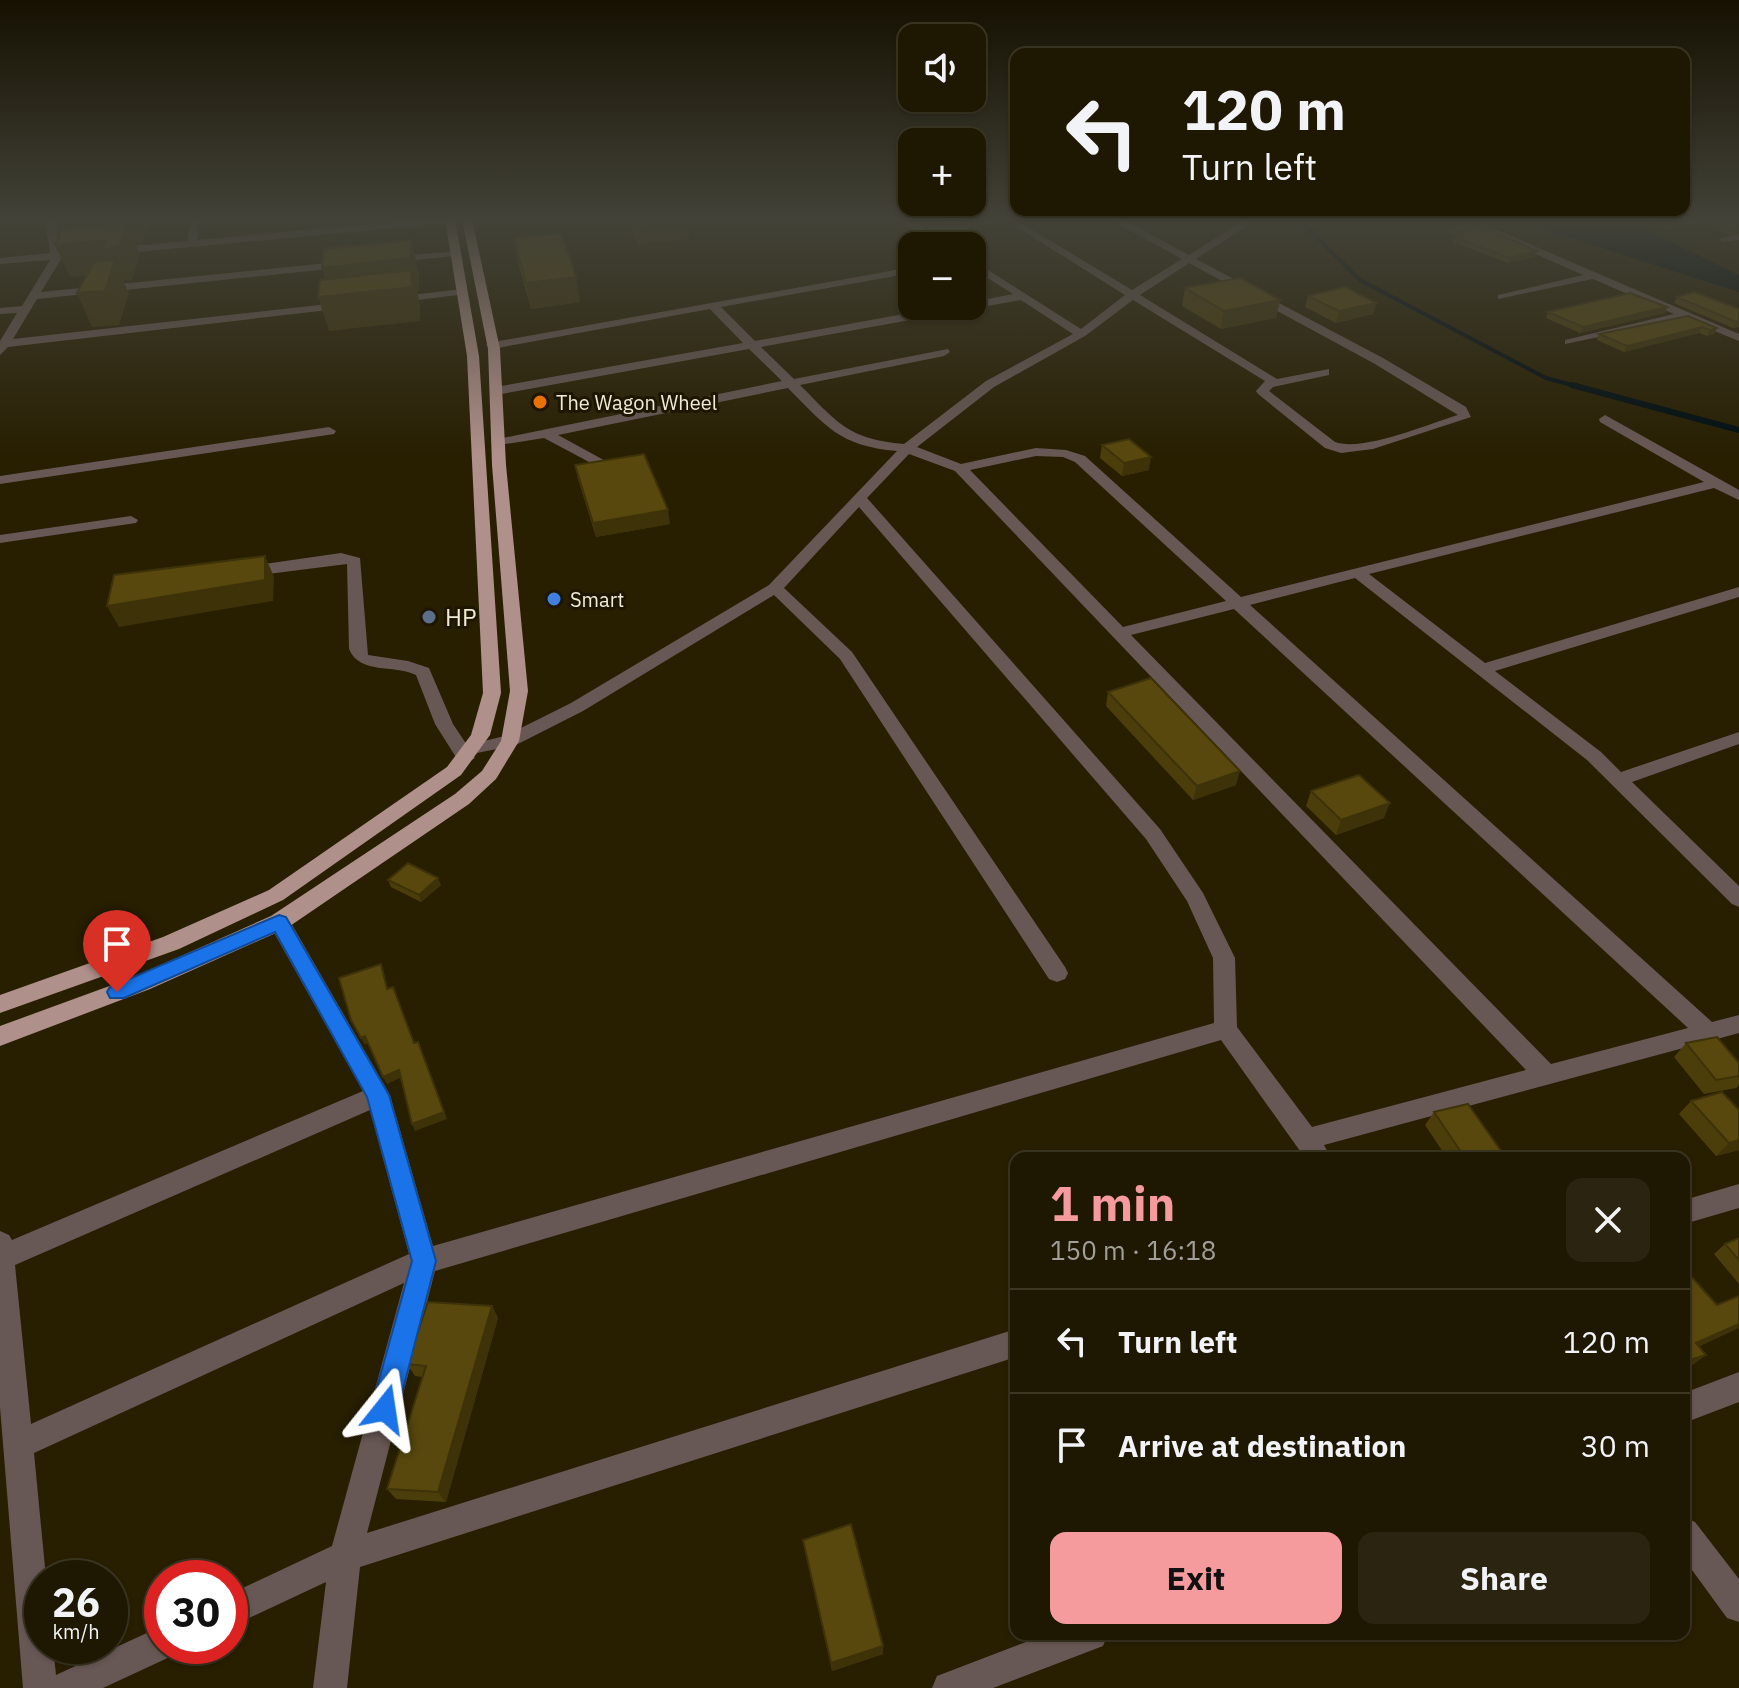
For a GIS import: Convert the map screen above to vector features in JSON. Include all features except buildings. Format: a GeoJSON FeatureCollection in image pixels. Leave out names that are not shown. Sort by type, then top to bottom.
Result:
{"type":"FeatureCollection","features":[{"type":"Feature","properties":{"kind":"main road"},"geometry":{"type":"LineString","coordinates":[[0,1004],[132,959],[276,895],[454,771],[470,753],[489,720],[492,693],[473,356],[463,298]]}},
{"type":"Feature","properties":{"kind":"main road"},"geometry":{"type":"LineString","coordinates":[[0,1036],[142,983],[279,922],[339,885],[462,799],[489,775],[510,741],[519,691],[492,345],[483,298]]}},
{"type":"Feature","properties":{"kind":"street"},"geometry":{"type":"LineString","coordinates":[[2,347],[32,298]]}},
{"type":"Feature","properties":{"kind":"street"},"geometry":{"type":"LineString","coordinates":[[383,301],[411,298]]}},
{"type":"Feature","properties":{"kind":"street"},"geometry":{"type":"LineString","coordinates":[[492,345],[753,298]]}},
{"type":"Feature","properties":{"kind":"street"},"geometry":{"type":"LineString","coordinates":[[986,303],[1013,298]]}},
{"type":"Feature","properties":{"kind":"street"},"geometry":{"type":"LineString","coordinates":[[1026,298],[1081,334]]}},
{"type":"Feature","properties":{"kind":"street"},"geometry":{"type":"LineString","coordinates":[[222,575],[341,558],[355,561],[357,649],[361,658],[373,663],[406,665],[423,672],[444,724],[470,753],[510,741],[577,707],[775,588],[907,448],[990,384],[1081,334],[1128,298]]}},
{"type":"Feature","properties":{"kind":"street"},"geometry":{"type":"LineString","coordinates":[[1137,298],[1276,383]]}},
{"type":"Feature","properties":{"kind":"street"},"geometry":{"type":"LineString","coordinates":[[1260,298],[1379,361],[1461,410],[1465,417],[1373,445],[1341,449],[1319,438],[1262,391],[1276,383],[1325,372]]}},
{"type":"Feature","properties":{"kind":"street"},"geometry":{"type":"LineString","coordinates":[[1644,298],[1739,338]]}},
{"type":"Feature","properties":{"kind":"street"},"geometry":{"type":"LineString","coordinates":[[2,347],[367,303]]}},
{"type":"Feature","properties":{"kind":"street"},"geometry":{"type":"LineString","coordinates":[[712,305],[841,433],[854,441],[907,448],[960,468],[1546,1075]]}},
{"type":"Feature","properties":{"kind":"street"},"geometry":{"type":"LineString","coordinates":[[0,311],[26,309]]}},
{"type":"Feature","properties":{"kind":"street"},"geometry":{"type":"LineString","coordinates":[[1569,342],[1686,315]]}},
{"type":"Feature","properties":{"kind":"street"},"geometry":{"type":"LineString","coordinates":[[496,391],[898,318]]}},
{"type":"Feature","properties":{"kind":"street"},"geometry":{"type":"LineString","coordinates":[[498,443],[944,352]]}},
{"type":"Feature","properties":{"kind":"street"},"geometry":{"type":"LineString","coordinates":[[1605,419],[1739,496]]}},
{"type":"Feature","properties":{"kind":"street"},"geometry":{"type":"LineString","coordinates":[[0,480],[329,431]]}},
{"type":"Feature","properties":{"kind":"street"},"geometry":{"type":"LineString","coordinates":[[545,433],[606,467]]}},
{"type":"Feature","properties":{"kind":"street"},"geometry":{"type":"LineString","coordinates":[[960,468],[1050,450],[1067,452],[1080,459],[1708,1032]]}},
{"type":"Feature","properties":{"kind":"street"},"geometry":{"type":"LineString","coordinates":[[1121,632],[1716,483]]}},
{"type":"Feature","properties":{"kind":"street"},"geometry":{"type":"LineString","coordinates":[[860,499],[1153,834],[1196,898],[1224,958],[1226,1029],[1312,1148],[1546,1075],[1739,1024]]}},
{"type":"Feature","properties":{"kind":"street"},"geometry":{"type":"LineString","coordinates":[[0,539],[131,520]]}},
{"type":"Feature","properties":{"kind":"street"},"geometry":{"type":"LineString","coordinates":[[1359,574],[1594,756],[1731,881],[1739,899]]}},
{"type":"Feature","properties":{"kind":"street"},"geometry":{"type":"LineString","coordinates":[[775,588],[846,656],[1057,973]]}},
{"type":"Feature","properties":{"kind":"street"},"geometry":{"type":"LineString","coordinates":[[1482,669],[1739,592]]}},
{"type":"Feature","properties":{"kind":"street"},"geometry":{"type":"LineString","coordinates":[[1618,780],[1739,738]]}},
{"type":"Feature","properties":{"kind":"street"},"geometry":{"type":"LineString","coordinates":[[279,922],[378,1095],[424,1261],[345,1556],[330,1688]]}},
{"type":"Feature","properties":{"kind":"street"},"geometry":{"type":"LineString","coordinates":[[18,1445],[424,1261],[1226,1029]]}},
{"type":"Feature","properties":{"kind":"street"},"geometry":{"type":"LineString","coordinates":[[40,1688],[1,1251],[378,1095]]}},
{"type":"Feature","properties":{"kind":"street"},"geometry":{"type":"LineString","coordinates":[[1690,1210],[1739,1196]]}},
{"type":"Feature","properties":{"kind":"street"},"geometry":{"type":"LineString","coordinates":[[248,1602],[345,1556],[1010,1345]]}},
{"type":"Feature","properties":{"kind":"street"},"geometry":{"type":"LineString","coordinates":[[1690,1406],[1739,1387]]}},
{"type":"Feature","properties":{"kind":"street"},"geometry":{"type":"LineString","coordinates":[[1690,1541],[1739,1606]]}},
{"type":"Feature","properties":{"kind":"street"},"geometry":{"type":"LineString","coordinates":[[949,1688],[1075,1640]]}},
{"type":"Feature","properties":{"kind":"street"},"geometry":{"type":"LineString","coordinates":[[66,1688],[144,1651]]}},
{"type":"Feature","properties":{"kind":"waterway"},"geometry":{"type":"LineString","coordinates":[[1394,298],[1546,378],[1579,387]]}},
{"type":"Feature","properties":{"kind":"waterway"},"geometry":{"type":"LineString","coordinates":[[1572,385],[1739,430]]}},
{"type":"Feature","properties":{"kind":"place","name":"The Wagon Wheel"},"geometry":{"type":"Point","coordinates":[540,402]}},
{"type":"Feature","properties":{"kind":"place","name":"Smart"},"geometry":{"type":"Point","coordinates":[554,599]}},
{"type":"Feature","properties":{"kind":"place","name":"HP"},"geometry":{"type":"Point","coordinates":[429,617]}},
{"type":"Feature","properties":{"kind":"route"},"geometry":{"type":"LineString","coordinates":[[117,992],[279,922],[378,1095],[424,1261],[385,1409]]}}]}
